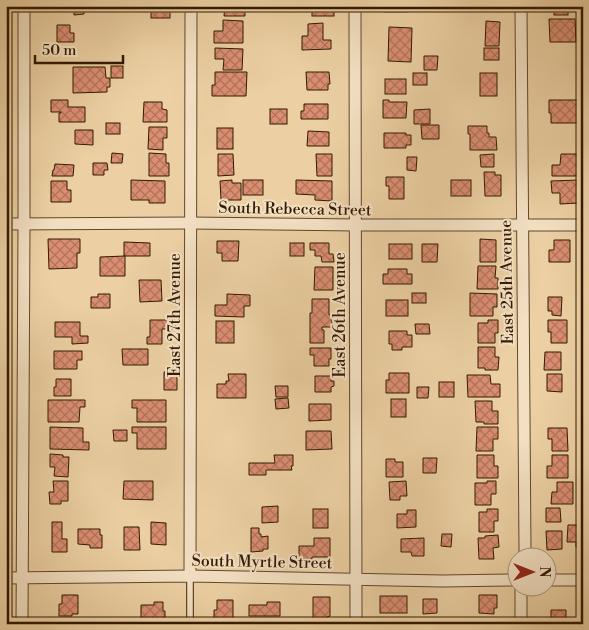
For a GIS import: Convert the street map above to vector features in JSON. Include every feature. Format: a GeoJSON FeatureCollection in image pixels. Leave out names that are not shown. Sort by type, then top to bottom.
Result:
{"type":"FeatureCollection","features":[{"type":"Feature","properties":{"kind":"street"},"geometry":{"type":"LineString","coordinates":[[22,624],[24,6]]}},
{"type":"Feature","properties":{"kind":"street","name":"East 27th Avenue"},"geometry":{"type":"LineString","coordinates":[[190,576],[191,6]]}},
{"type":"Feature","properties":{"kind":"street","name":"East 26th Avenue"},"geometry":{"type":"LineString","coordinates":[[355,6],[356,624]]}},
{"type":"Feature","properties":{"kind":"street","name":"East 25th Avenue"},"geometry":{"type":"LineString","coordinates":[[521,6],[525,548]]}},
{"type":"Feature","properties":{"kind":"street","name":"South Rebecca Street"},"geometry":{"type":"LineString","coordinates":[[6,224],[583,225]]}},
{"type":"Feature","properties":{"kind":"street","name":"South Myrtle Street"},"geometry":{"type":"LineString","coordinates":[[6,578],[190,576],[442,582],[506,580]]}},
{"type":"Feature","properties":{"kind":"street"},"geometry":{"type":"LineString","coordinates":[[556,580],[583,580]]}},
{"type":"Feature","properties":{"kind":"street"},"geometry":{"type":"LineString","coordinates":[[521,598],[521,624]]}},
{"type":"Feature","properties":{"kind":"lane","name":"East 27th Avenue"},"geometry":{"type":"LineString","coordinates":[[190,576],[190,624]]}},
{"type":"Feature","properties":{"kind":"building"},"geometry":{"type":"Polygon","coordinates":[[[67,6],[89,6],[89,11],[84,11],[84,14],[74,15],[74,9],[67,9],[67,6]]]}},
{"type":"Feature","properties":{"kind":"building"},"geometry":{"type":"Polygon","coordinates":[[[151,6],[170,6],[170,18],[151,18],[151,6]]]}},
{"type":"Feature","properties":{"kind":"building"},"geometry":{"type":"Polygon","coordinates":[[[225,6],[245,6],[245,16],[224,16],[225,6]]]}},
{"type":"Feature","properties":{"kind":"building"},"geometry":{"type":"Polygon","coordinates":[[[312,6],[334,6],[334,16],[312,16],[312,6]]]}},
{"type":"Feature","properties":{"kind":"building"},"geometry":{"type":"Polygon","coordinates":[[[385,6],[407,6],[407,12],[385,12],[385,6]]]}},
{"type":"Feature","properties":{"kind":"building"},"geometry":{"type":"Polygon","coordinates":[[[554,6],[568,6],[568,15],[554,15],[554,6]]]}},
{"type":"Feature","properties":{"kind":"building"},"geometry":{"type":"Polygon","coordinates":[[[549,19],[575,19],[576,42],[550,42],[549,19]]]}},
{"type":"Feature","properties":{"kind":"building"},"geometry":{"type":"Polygon","coordinates":[[[223,20],[243,21],[243,43],[214,43],[214,31],[223,31],[223,20]]]}},
{"type":"Feature","properties":{"kind":"building"},"geometry":{"type":"Polygon","coordinates":[[[486,21],[500,22],[499,46],[485,46],[486,21]]]}},
{"type":"Feature","properties":{"kind":"building"},"geometry":{"type":"Polygon","coordinates":[[[323,23],[323,40],[331,40],[331,49],[302,50],[302,36],[308,36],[308,24],[323,23]]]}},
{"type":"Feature","properties":{"kind":"building"},"geometry":{"type":"Polygon","coordinates":[[[57,25],[70,25],[70,33],[74,33],[74,42],[57,42],[57,25]]]}},
{"type":"Feature","properties":{"kind":"building"},"geometry":{"type":"Polygon","coordinates":[[[389,27],[412,28],[411,62],[388,61],[389,27]]]}},
{"type":"Feature","properties":{"kind":"building"},"geometry":{"type":"Polygon","coordinates":[[[215,48],[243,49],[242,70],[223,70],[224,59],[215,59],[215,48]]]}},
{"type":"Feature","properties":{"kind":"building"},"geometry":{"type":"Polygon","coordinates":[[[484,48],[499,48],[499,60],[484,60],[484,48]]]}},
{"type":"Feature","properties":{"kind":"building"},"geometry":{"type":"Polygon","coordinates":[[[424,56],[438,56],[437,70],[424,70],[424,56]]]}},
{"type":"Feature","properties":{"kind":"building"},"geometry":{"type":"Polygon","coordinates":[[[111,66],[123,66],[123,78],[111,78],[111,66]]]}},
{"type":"Feature","properties":{"kind":"building"},"geometry":{"type":"Polygon","coordinates":[[[73,67],[105,67],[106,78],[110,78],[110,87],[107,87],[107,92],[73,93],[73,67]]]}},
{"type":"Feature","properties":{"kind":"building"},"geometry":{"type":"Polygon","coordinates":[[[215,72],[247,72],[246,96],[212,96],[212,85],[215,85],[215,72]]]}},
{"type":"Feature","properties":{"kind":"building"},"geometry":{"type":"Polygon","coordinates":[[[306,72],[329,72],[330,84],[328,84],[328,90],[307,90],[306,72]]]}},
{"type":"Feature","properties":{"kind":"building"},"geometry":{"type":"Polygon","coordinates":[[[413,73],[427,73],[427,85],[413,85],[413,73]]]}},
{"type":"Feature","properties":{"kind":"building"},"geometry":{"type":"Polygon","coordinates":[[[480,73],[497,73],[497,96],[480,96],[480,73]]]}},
{"type":"Feature","properties":{"kind":"building"},"geometry":{"type":"Polygon","coordinates":[[[385,79],[406,79],[406,94],[385,94],[385,79]]]}},
{"type":"Feature","properties":{"kind":"building"},"geometry":{"type":"Polygon","coordinates":[[[51,100],[68,100],[68,107],[85,107],[85,122],[59,122],[59,113],[61,112],[51,112],[51,100]]]}},
{"type":"Feature","properties":{"kind":"building"},"geometry":{"type":"Polygon","coordinates":[[[383,100],[407,102],[406,118],[383,118],[383,100]]]}},
{"type":"Feature","properties":{"kind":"building"},"geometry":{"type":"Polygon","coordinates":[[[549,100],[583,100],[583,123],[551,123],[549,100]]]}},
{"type":"Feature","properties":{"kind":"building"},"geometry":{"type":"Polygon","coordinates":[[[144,102],[162,102],[162,109],[167,110],[167,122],[143,122],[144,102]]]}},
{"type":"Feature","properties":{"kind":"building"},"geometry":{"type":"Polygon","coordinates":[[[304,104],[328,104],[328,119],[301,119],[301,111],[304,111],[304,104]]]}},
{"type":"Feature","properties":{"kind":"building"},"geometry":{"type":"Polygon","coordinates":[[[270,109],[287,109],[287,124],[270,124],[270,109]]]}},
{"type":"Feature","properties":{"kind":"building"},"geometry":{"type":"Polygon","coordinates":[[[430,109],[430,124],[414,124],[414,110],[430,109]]]}},
{"type":"Feature","properties":{"kind":"building"},"geometry":{"type":"Polygon","coordinates":[[[106,123],[120,123],[120,134],[106,134],[106,123]]]}},
{"type":"Feature","properties":{"kind":"building"},"geometry":{"type":"Polygon","coordinates":[[[421,125],[439,125],[439,139],[422,139],[421,125]]]}},
{"type":"Feature","properties":{"kind":"building"},"geometry":{"type":"Polygon","coordinates":[[[468,126],[487,126],[489,137],[496,137],[497,150],[470,150],[468,126]]]}},
{"type":"Feature","properties":{"kind":"building"},"geometry":{"type":"Polygon","coordinates":[[[149,127],[167,127],[167,138],[163,138],[163,150],[148,149],[149,127]]]}},
{"type":"Feature","properties":{"kind":"building"},"geometry":{"type":"Polygon","coordinates":[[[217,128],[233,128],[233,149],[217,149],[217,128]]]}},
{"type":"Feature","properties":{"kind":"building"},"geometry":{"type":"Polygon","coordinates":[[[75,130],[93,130],[93,145],[75,144],[75,130]]]}},
{"type":"Feature","properties":{"kind":"building"},"geometry":{"type":"Polygon","coordinates":[[[308,131],[329,132],[329,146],[307,146],[308,131]]]}},
{"type":"Feature","properties":{"kind":"building"},"geometry":{"type":"Polygon","coordinates":[[[384,133],[406,133],[406,135],[411,135],[411,145],[406,145],[406,148],[384,148],[384,133]]]}},
{"type":"Feature","properties":{"kind":"building"},"geometry":{"type":"Polygon","coordinates":[[[112,153],[123,154],[122,163],[111,163],[112,153]]]}},
{"type":"Feature","properties":{"kind":"building"},"geometry":{"type":"Polygon","coordinates":[[[149,153],[166,154],[166,163],[169,163],[169,176],[149,176],[149,153]]]}},
{"type":"Feature","properties":{"kind":"building"},"geometry":{"type":"Polygon","coordinates":[[[218,154],[233,154],[234,175],[218,176],[218,154]]]}},
{"type":"Feature","properties":{"kind":"building"},"geometry":{"type":"Polygon","coordinates":[[[316,154],[332,154],[332,176],[317,176],[316,154]]]}},
{"type":"Feature","properties":{"kind":"building"},"geometry":{"type":"Polygon","coordinates":[[[494,154],[494,167],[481,167],[480,155],[494,154]]]}},
{"type":"Feature","properties":{"kind":"building"},"geometry":{"type":"Polygon","coordinates":[[[561,154],[578,154],[578,176],[552,176],[552,165],[560,165],[561,154]]]}},
{"type":"Feature","properties":{"kind":"building"},"geometry":{"type":"Polygon","coordinates":[[[407,157],[417,157],[416,171],[407,170],[407,157]]]}},
{"type":"Feature","properties":{"kind":"building"},"geometry":{"type":"Polygon","coordinates":[[[93,163],[107,163],[108,170],[104,170],[104,175],[93,175],[93,163]]]}},
{"type":"Feature","properties":{"kind":"building"},"geometry":{"type":"Polygon","coordinates":[[[55,164],[74,165],[73,176],[52,176],[55,164]]]}},
{"type":"Feature","properties":{"kind":"building"},"geometry":{"type":"Polygon","coordinates":[[[484,172],[495,172],[495,175],[501,175],[501,196],[485,196],[484,172]]]}},
{"type":"Feature","properties":{"kind":"building"},"geometry":{"type":"Polygon","coordinates":[[[386,177],[404,177],[404,199],[389,199],[389,186],[386,186],[386,177]]]}},
{"type":"Feature","properties":{"kind":"building"},"geometry":{"type":"Polygon","coordinates":[[[131,180],[165,181],[165,203],[149,203],[149,200],[131,200],[131,180]]]}},
{"type":"Feature","properties":{"kind":"building"},"geometry":{"type":"Polygon","coordinates":[[[232,180],[232,183],[241,183],[241,200],[221,200],[220,181],[232,180]]]}},
{"type":"Feature","properties":{"kind":"building"},"geometry":{"type":"Polygon","coordinates":[[[243,180],[263,180],[263,195],[243,195],[243,180]]]}},
{"type":"Feature","properties":{"kind":"building"},"geometry":{"type":"Polygon","coordinates":[[[296,180],[332,181],[332,201],[315,200],[315,195],[296,194],[296,180]]]}},
{"type":"Feature","properties":{"kind":"building"},"geometry":{"type":"Polygon","coordinates":[[[451,180],[471,180],[471,196],[451,196],[451,180]]]}},
{"type":"Feature","properties":{"kind":"building"},"geometry":{"type":"Polygon","coordinates":[[[578,180],[578,203],[560,204],[560,193],[552,193],[551,181],[578,180]]]}},
{"type":"Feature","properties":{"kind":"building"},"geometry":{"type":"Polygon","coordinates":[[[51,181],[67,181],[67,190],[71,190],[71,202],[51,202],[51,181]]]}},
{"type":"Feature","properties":{"kind":"building"},"geometry":{"type":"Polygon","coordinates":[[[48,239],[80,239],[80,253],[77,253],[77,268],[49,269],[48,239]]]}},
{"type":"Feature","properties":{"kind":"building"},"geometry":{"type":"Polygon","coordinates":[[[480,239],[496,240],[496,262],[480,262],[480,239]]]}},
{"type":"Feature","properties":{"kind":"building"},"geometry":{"type":"Polygon","coordinates":[[[554,240],[570,240],[570,262],[549,262],[549,250],[554,250],[554,240]]]}},
{"type":"Feature","properties":{"kind":"building"},"geometry":{"type":"Polygon","coordinates":[[[217,241],[239,241],[238,261],[222,261],[222,253],[217,253],[217,241]]]}},
{"type":"Feature","properties":{"kind":"building"},"geometry":{"type":"Polygon","coordinates":[[[124,242],[150,243],[150,256],[124,256],[124,242]]]}},
{"type":"Feature","properties":{"kind":"building"},"geometry":{"type":"Polygon","coordinates":[[[290,243],[304,243],[304,256],[290,256],[290,243]]]}},
{"type":"Feature","properties":{"kind":"building"},"geometry":{"type":"Polygon","coordinates":[[[310,243],[329,243],[329,254],[333,254],[334,262],[322,262],[321,256],[315,256],[315,250],[310,250],[310,243]]]}},
{"type":"Feature","properties":{"kind":"building"},"geometry":{"type":"Polygon","coordinates":[[[389,244],[412,244],[412,259],[389,259],[389,244]]]}},
{"type":"Feature","properties":{"kind":"building"},"geometry":{"type":"Polygon","coordinates":[[[422,244],[438,244],[437,262],[422,262],[422,244]]]}},
{"type":"Feature","properties":{"kind":"building"},"geometry":{"type":"Polygon","coordinates":[[[125,256],[125,276],[100,276],[100,257],[125,256]]]}},
{"type":"Feature","properties":{"kind":"building"},"geometry":{"type":"Polygon","coordinates":[[[478,266],[496,266],[495,278],[498,278],[498,289],[477,289],[478,266]]]}},
{"type":"Feature","properties":{"kind":"building"},"geometry":{"type":"Polygon","coordinates":[[[315,267],[333,267],[333,290],[314,290],[315,267]]]}},
{"type":"Feature","properties":{"kind":"building"},"geometry":{"type":"Polygon","coordinates":[[[388,269],[407,269],[407,274],[412,274],[412,284],[383,284],[383,274],[388,274],[388,269]]]}},
{"type":"Feature","properties":{"kind":"building"},"geometry":{"type":"Polygon","coordinates":[[[139,280],[161,280],[162,301],[140,302],[139,280]]]}},
{"type":"Feature","properties":{"kind":"building"},"geometry":{"type":"Polygon","coordinates":[[[412,293],[426,293],[426,303],[412,303],[412,293]]]}},
{"type":"Feature","properties":{"kind":"building"},"geometry":{"type":"Polygon","coordinates":[[[470,293],[497,294],[497,307],[493,307],[493,316],[470,316],[470,293]]]}},
{"type":"Feature","properties":{"kind":"building"},"geometry":{"type":"Polygon","coordinates":[[[98,294],[110,294],[110,308],[91,308],[91,297],[98,297],[98,294]]]}},
{"type":"Feature","properties":{"kind":"building"},"geometry":{"type":"Polygon","coordinates":[[[227,294],[250,295],[250,306],[244,306],[244,317],[215,316],[215,305],[227,305],[227,294]]]}},
{"type":"Feature","properties":{"kind":"building"},"geometry":{"type":"Polygon","coordinates":[[[548,297],[562,297],[561,316],[552,315],[552,311],[548,311],[548,297]]]}},
{"type":"Feature","properties":{"kind":"building"},"geometry":{"type":"Polygon","coordinates":[[[312,299],[329,299],[329,315],[332,315],[332,327],[322,327],[322,330],[324,330],[324,343],[310,343],[312,299]]]}},
{"type":"Feature","properties":{"kind":"building"},"geometry":{"type":"Polygon","coordinates":[[[386,300],[408,300],[408,316],[386,316],[386,300]]]}},
{"type":"Feature","properties":{"kind":"building"},"geometry":{"type":"Polygon","coordinates":[[[150,320],[175,320],[175,329],[162,329],[162,344],[147,344],[147,337],[150,337],[150,320]]]}},
{"type":"Feature","properties":{"kind":"building"},"geometry":{"type":"Polygon","coordinates":[[[488,320],[498,320],[498,333],[495,333],[495,343],[478,343],[478,323],[488,323],[488,320]]]}},
{"type":"Feature","properties":{"kind":"building"},"geometry":{"type":"Polygon","coordinates":[[[548,320],[567,320],[567,343],[551,343],[551,332],[548,332],[548,320]]]}},
{"type":"Feature","properties":{"kind":"building"},"geometry":{"type":"Polygon","coordinates":[[[216,321],[234,321],[234,343],[216,343],[216,321]]]}},
{"type":"Feature","properties":{"kind":"building"},"geometry":{"type":"Polygon","coordinates":[[[55,322],[80,322],[80,336],[88,336],[88,343],[72,344],[72,337],[55,337],[55,322]]]}},
{"type":"Feature","properties":{"kind":"building"},"geometry":{"type":"Polygon","coordinates":[[[415,324],[429,324],[430,334],[416,334],[415,324]]]}},
{"type":"Feature","properties":{"kind":"building"},"geometry":{"type":"Polygon","coordinates":[[[389,331],[407,331],[407,335],[412,335],[412,347],[392,350],[392,344],[389,344],[389,331]]]}},
{"type":"Feature","properties":{"kind":"building"},"geometry":{"type":"Polygon","coordinates":[[[478,347],[495,347],[495,357],[499,357],[498,370],[478,368],[478,347]]]}},
{"type":"Feature","properties":{"kind":"building"},"geometry":{"type":"Polygon","coordinates":[[[310,348],[331,348],[329,366],[314,366],[314,355],[310,355],[310,348]]]}},
{"type":"Feature","properties":{"kind":"building"},"geometry":{"type":"Polygon","coordinates":[[[122,349],[148,349],[148,365],[123,365],[122,349]]]}},
{"type":"Feature","properties":{"kind":"building"},"geometry":{"type":"Polygon","coordinates":[[[54,351],[82,351],[82,360],[77,360],[77,369],[54,369],[54,351]]]}},
{"type":"Feature","properties":{"kind":"building"},"geometry":{"type":"Polygon","coordinates":[[[545,352],[561,352],[561,370],[544,370],[545,352]]]}},
{"type":"Feature","properties":{"kind":"building"},"geometry":{"type":"Polygon","coordinates":[[[177,371],[177,390],[164,390],[164,372],[177,371]]]}},
{"type":"Feature","properties":{"kind":"building"},"geometry":{"type":"Polygon","coordinates":[[[389,373],[409,373],[409,393],[386,393],[386,380],[389,380],[389,373]]]}},
{"type":"Feature","properties":{"kind":"building"},"geometry":{"type":"Polygon","coordinates":[[[228,374],[246,374],[246,398],[217,398],[217,384],[226,384],[226,381],[229,381],[228,374]]]}},
{"type":"Feature","properties":{"kind":"building"},"geometry":{"type":"Polygon","coordinates":[[[547,374],[562,374],[562,392],[547,391],[547,374]]]}},
{"type":"Feature","properties":{"kind":"building"},"geometry":{"type":"Polygon","coordinates":[[[467,375],[490,375],[491,384],[500,384],[500,397],[468,397],[467,375]]]}},
{"type":"Feature","properties":{"kind":"building"},"geometry":{"type":"Polygon","coordinates":[[[315,376],[331,376],[334,386],[331,387],[331,392],[315,392],[315,376]]]}},
{"type":"Feature","properties":{"kind":"building"},"geometry":{"type":"Polygon","coordinates":[[[56,379],[71,379],[71,396],[54,396],[56,379]]]}},
{"type":"Feature","properties":{"kind":"building"},"geometry":{"type":"Polygon","coordinates":[[[439,382],[454,382],[454,397],[439,397],[439,382]]]}},
{"type":"Feature","properties":{"kind":"building"},"geometry":{"type":"Polygon","coordinates":[[[275,386],[288,386],[288,397],[276,397],[275,386]]]}},
{"type":"Feature","properties":{"kind":"building"},"geometry":{"type":"Polygon","coordinates":[[[417,387],[429,387],[428,398],[417,398],[417,387]]]}},
{"type":"Feature","properties":{"kind":"building"},"geometry":{"type":"Polygon","coordinates":[[[288,398],[289,408],[276,409],[275,399],[288,398]]]}},
{"type":"Feature","properties":{"kind":"building"},"geometry":{"type":"Polygon","coordinates":[[[391,399],[406,399],[406,417],[391,417],[391,399]]]}},
{"type":"Feature","properties":{"kind":"building"},"geometry":{"type":"Polygon","coordinates":[[[48,400],[85,400],[85,407],[80,407],[79,422],[48,422],[48,400]]]}},
{"type":"Feature","properties":{"kind":"building"},"geometry":{"type":"Polygon","coordinates":[[[132,400],[166,400],[166,422],[137,422],[137,408],[132,408],[132,400]]]}},
{"type":"Feature","properties":{"kind":"building"},"geometry":{"type":"Polygon","coordinates":[[[475,401],[492,401],[492,411],[498,411],[498,424],[476,422],[475,401]]]}},
{"type":"Feature","properties":{"kind":"building"},"geometry":{"type":"Polygon","coordinates":[[[309,404],[331,404],[331,420],[309,421],[309,404]]]}},
{"type":"Feature","properties":{"kind":"building"},"geometry":{"type":"Polygon","coordinates":[[[50,427],[83,428],[83,442],[89,442],[89,450],[50,449],[50,427]]]}},
{"type":"Feature","properties":{"kind":"building"},"geometry":{"type":"Polygon","coordinates":[[[132,427],[166,427],[166,449],[137,449],[137,433],[132,433],[132,427]]]}},
{"type":"Feature","properties":{"kind":"building"},"geometry":{"type":"Polygon","coordinates":[[[477,427],[498,427],[498,439],[493,439],[493,451],[476,451],[477,427]]]}},
{"type":"Feature","properties":{"kind":"building"},"geometry":{"type":"Polygon","coordinates":[[[548,428],[567,428],[568,451],[552,451],[552,439],[548,439],[548,428]]]}},
{"type":"Feature","properties":{"kind":"building"},"geometry":{"type":"Polygon","coordinates":[[[113,430],[127,430],[127,441],[114,441],[113,430]]]}},
{"type":"Feature","properties":{"kind":"building"},"geometry":{"type":"Polygon","coordinates":[[[306,431],[331,431],[332,449],[306,450],[306,431]]]}},
{"type":"Feature","properties":{"kind":"building"},"geometry":{"type":"Polygon","coordinates":[[[50,454],[69,457],[68,477],[54,476],[55,467],[50,467],[50,454]]]}},
{"type":"Feature","properties":{"kind":"building"},"geometry":{"type":"Polygon","coordinates":[[[274,455],[293,455],[292,470],[266,470],[266,475],[249,475],[249,463],[275,463],[274,455]]]}},
{"type":"Feature","properties":{"kind":"building"},"geometry":{"type":"Polygon","coordinates":[[[477,455],[494,455],[494,466],[498,466],[498,478],[477,478],[477,455]]]}},
{"type":"Feature","properties":{"kind":"building"},"geometry":{"type":"Polygon","coordinates":[[[552,455],[568,455],[568,478],[547,478],[547,466],[552,466],[552,455]]]}},
{"type":"Feature","properties":{"kind":"building"},"geometry":{"type":"Polygon","coordinates":[[[423,458],[437,458],[436,473],[423,473],[423,458]]]}},
{"type":"Feature","properties":{"kind":"building"},"geometry":{"type":"Polygon","coordinates":[[[386,459],[395,459],[395,462],[403,462],[403,477],[386,477],[386,459]]]}},
{"type":"Feature","properties":{"kind":"building"},"geometry":{"type":"Polygon","coordinates":[[[53,481],[68,481],[68,501],[61,501],[61,504],[50,504],[49,492],[54,492],[53,481]]]}},
{"type":"Feature","properties":{"kind":"building"},"geometry":{"type":"Polygon","coordinates":[[[124,481],[153,481],[153,500],[123,499],[124,481]]]}},
{"type":"Feature","properties":{"kind":"building"},"geometry":{"type":"Polygon","coordinates":[[[406,481],[407,496],[400,496],[400,500],[390,500],[389,482],[406,481]]]}},
{"type":"Feature","properties":{"kind":"building"},"geometry":{"type":"Polygon","coordinates":[[[487,481],[496,481],[496,494],[491,494],[491,505],[475,505],[475,483],[487,483],[487,481]]]}},
{"type":"Feature","properties":{"kind":"building"},"geometry":{"type":"Polygon","coordinates":[[[557,482],[573,482],[573,504],[551,504],[552,492],[557,492],[557,482]]]}},
{"type":"Feature","properties":{"kind":"building"},"geometry":{"type":"Polygon","coordinates":[[[278,506],[278,522],[262,523],[262,507],[278,506]]]}},
{"type":"Feature","properties":{"kind":"building"},"geometry":{"type":"Polygon","coordinates":[[[546,508],[560,508],[561,522],[546,522],[546,508]]]}},
{"type":"Feature","properties":{"kind":"building"},"geometry":{"type":"Polygon","coordinates":[[[313,509],[328,509],[328,528],[313,528],[313,509]]]}},
{"type":"Feature","properties":{"kind":"building"},"geometry":{"type":"Polygon","coordinates":[[[487,509],[498,509],[498,521],[494,521],[494,532],[479,532],[479,512],[487,512],[487,509]]]}},
{"type":"Feature","properties":{"kind":"building"},"geometry":{"type":"Polygon","coordinates":[[[407,510],[416,510],[416,527],[397,528],[397,514],[407,514],[407,510]]]}},
{"type":"Feature","properties":{"kind":"building"},"geometry":{"type":"Polygon","coordinates":[[[52,522],[62,522],[62,539],[67,539],[67,552],[52,552],[52,522]]]}},
{"type":"Feature","properties":{"kind":"building"},"geometry":{"type":"Polygon","coordinates":[[[151,522],[166,523],[166,545],[151,544],[151,522]]]}},
{"type":"Feature","properties":{"kind":"building"},"geometry":{"type":"Polygon","coordinates":[[[568,525],[583,525],[583,547],[576,547],[576,542],[567,542],[568,525]]]}},
{"type":"Feature","properties":{"kind":"building"},"geometry":{"type":"Polygon","coordinates":[[[124,527],[139,527],[140,550],[124,550],[124,527]]]}},
{"type":"Feature","properties":{"kind":"building"},"geometry":{"type":"Polygon","coordinates":[[[251,528],[259,528],[261,537],[268,536],[268,549],[251,552],[251,528]]]}},
{"type":"Feature","properties":{"kind":"building"},"geometry":{"type":"Polygon","coordinates":[[[78,529],[100,529],[102,548],[90,548],[90,545],[78,544],[78,529]]]}},
{"type":"Feature","properties":{"kind":"building"},"geometry":{"type":"Polygon","coordinates":[[[546,531],[562,531],[562,549],[547,548],[546,531]]]}},
{"type":"Feature","properties":{"kind":"building"},"geometry":{"type":"Polygon","coordinates":[[[442,534],[452,534],[451,547],[441,546],[442,534]]]}},
{"type":"Feature","properties":{"kind":"building"},"geometry":{"type":"Polygon","coordinates":[[[498,535],[499,547],[493,548],[494,559],[479,559],[478,538],[498,535]]]}},
{"type":"Feature","properties":{"kind":"building"},"geometry":{"type":"Polygon","coordinates":[[[314,538],[330,538],[330,557],[299,559],[299,546],[314,546],[314,538]]]}},
{"type":"Feature","properties":{"kind":"building"},"geometry":{"type":"Polygon","coordinates":[[[424,538],[424,556],[412,556],[411,552],[401,552],[401,539],[424,538]]]}},
{"type":"Feature","properties":{"kind":"building"},"geometry":{"type":"Polygon","coordinates":[[[62,595],[78,595],[78,614],[59,616],[59,604],[62,604],[62,595]]]}},
{"type":"Feature","properties":{"kind":"building"},"geometry":{"type":"Polygon","coordinates":[[[479,595],[497,595],[497,608],[494,608],[494,614],[479,613],[479,595]]]}},
{"type":"Feature","properties":{"kind":"building"},"geometry":{"type":"Polygon","coordinates":[[[380,596],[407,596],[407,613],[380,613],[380,596]]]}},
{"type":"Feature","properties":{"kind":"building"},"geometry":{"type":"Polygon","coordinates":[[[313,597],[330,597],[330,616],[327,617],[327,624],[313,624],[313,597]]]}},
{"type":"Feature","properties":{"kind":"building"},"geometry":{"type":"Polygon","coordinates":[[[423,599],[437,599],[437,613],[423,614],[423,599]]]}},
{"type":"Feature","properties":{"kind":"building"},"geometry":{"type":"Polygon","coordinates":[[[217,600],[233,600],[233,620],[214,622],[214,610],[217,610],[217,600]]]}},
{"type":"Feature","properties":{"kind":"building"},"geometry":{"type":"Polygon","coordinates":[[[154,602],[163,602],[165,623],[141,621],[141,605],[154,605],[154,602]]]}},
{"type":"Feature","properties":{"kind":"building"},"geometry":{"type":"Polygon","coordinates":[[[267,602],[280,602],[280,616],[249,616],[249,605],[267,605],[267,602]]]}},
{"type":"Feature","properties":{"kind":"building"},"geometry":{"type":"Polygon","coordinates":[[[551,610],[566,610],[566,624],[546,624],[546,621],[551,621],[551,610]]]}},
{"type":"Feature","properties":{"kind":"building"},"geometry":{"type":"Polygon","coordinates":[[[61,620],[78,621],[78,624],[61,624],[61,620]]]}},
{"type":"Feature","properties":{"kind":"building"},"geometry":{"type":"Polygon","coordinates":[[[415,621],[428,621],[428,624],[415,624],[415,621]]]}},
{"type":"Feature","properties":{"kind":"building"},"geometry":{"type":"Polygon","coordinates":[[[380,622],[401,622],[401,624],[380,624],[380,622]]]}}]}
